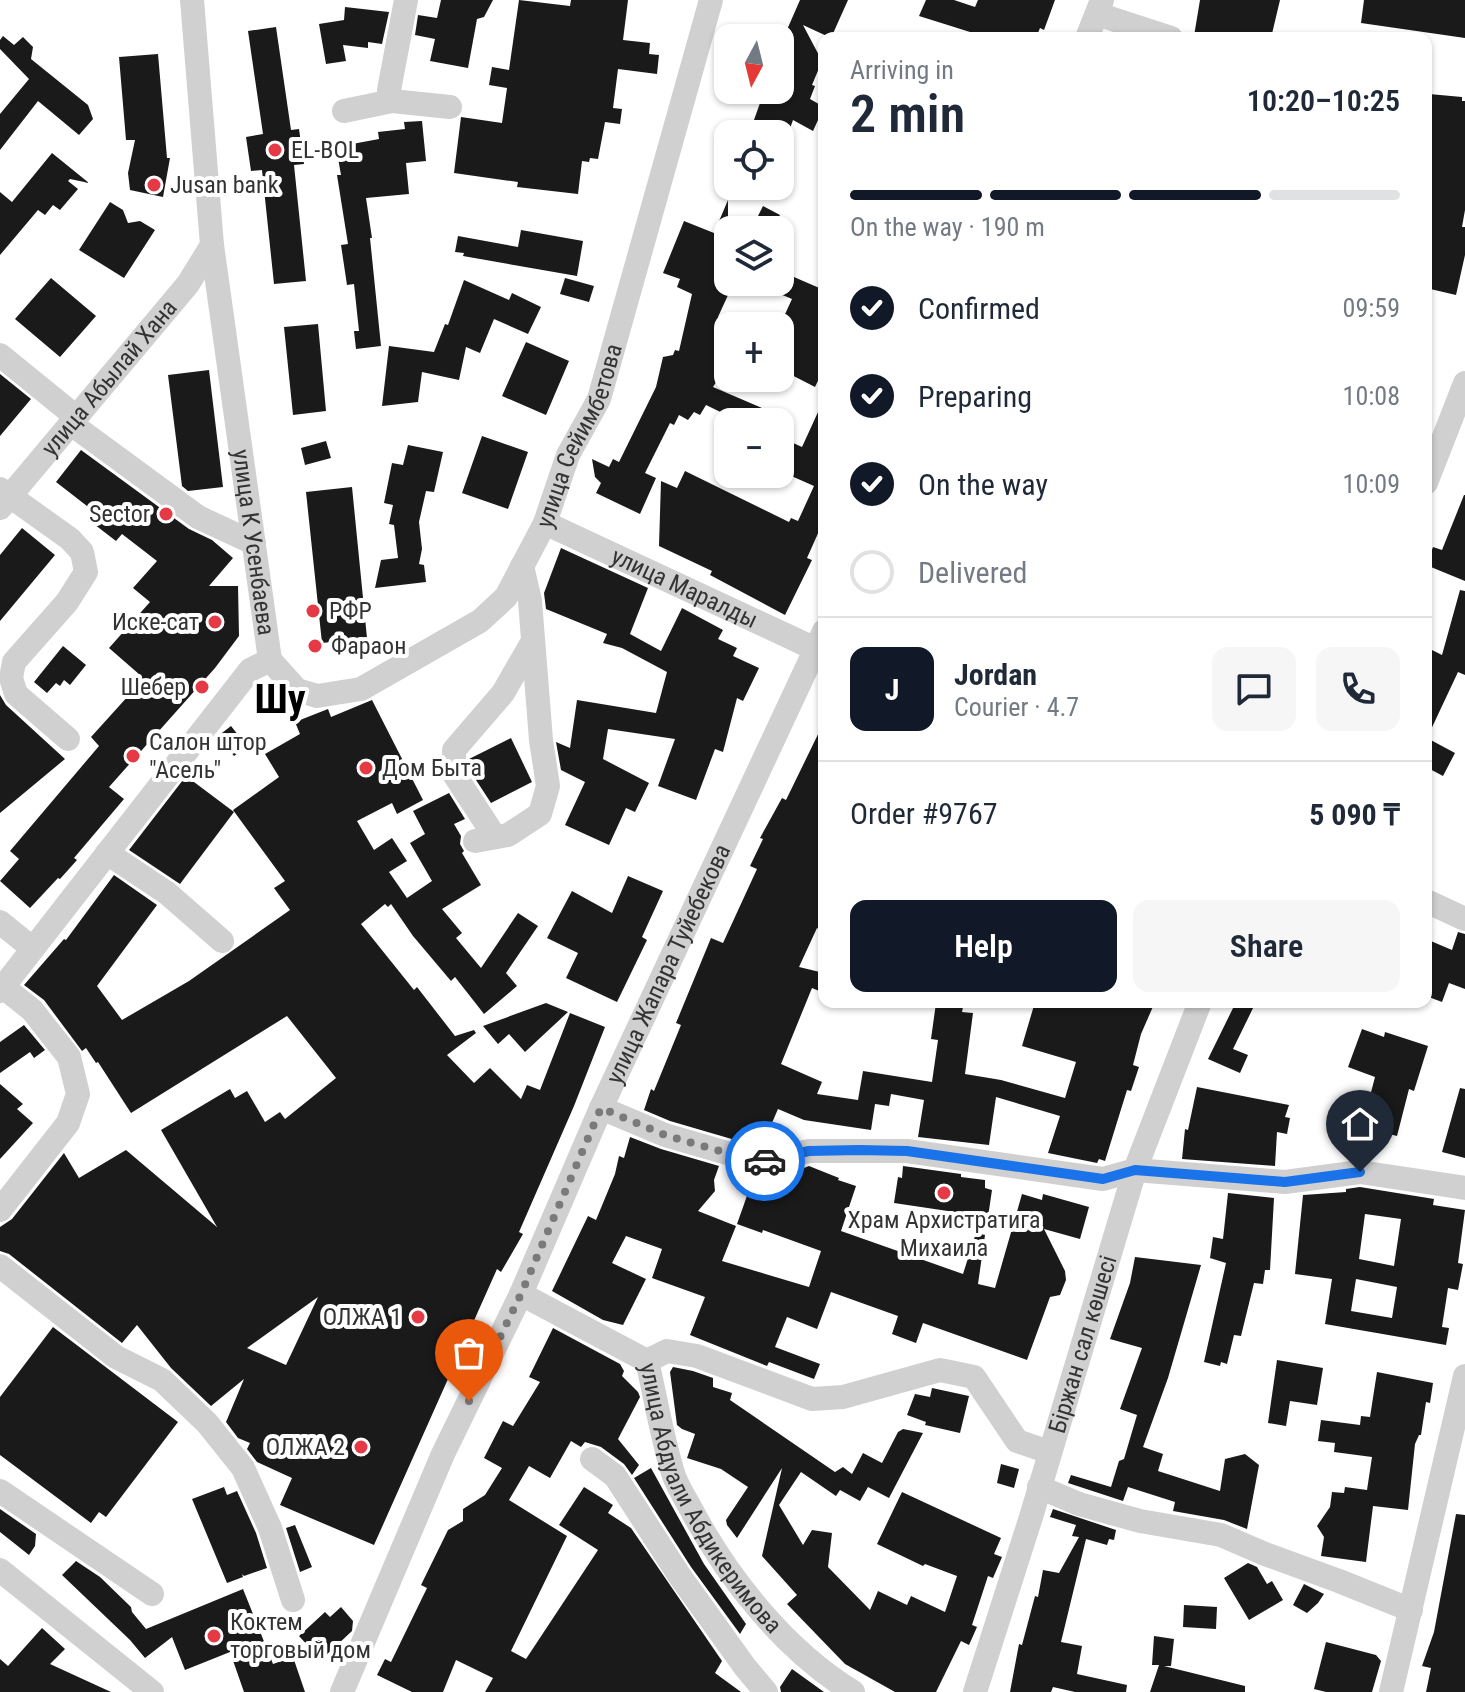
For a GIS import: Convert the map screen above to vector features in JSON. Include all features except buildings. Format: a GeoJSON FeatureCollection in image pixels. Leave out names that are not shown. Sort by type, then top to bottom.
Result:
{"type":"FeatureCollection","features":[{"type":"Feature","properties":{"kind":"street","name":"улица К Усенбаева"},"geometry":{"type":"LineString","coordinates":[[2,989],[250,670],[270,660],[212,245],[192,0]]}},
{"type":"Feature","properties":{"kind":"street"},"geometry":{"type":"LineString","coordinates":[[392,101],[389,90],[406,0]]}},
{"type":"Feature","properties":{"kind":"street","name":"улица Сейимбетова"},"geometry":{"type":"LineString","coordinates":[[270,660],[297,690],[317,696],[361,689],[480,621],[506,597],[545,523],[568,455],[599,399],[711,0]]}},
{"type":"Feature","properties":{"kind":"street"},"geometry":{"type":"LineString","coordinates":[[1089,32],[1099,7],[1157,32]]}},
{"type":"Feature","properties":{"kind":"street"},"geometry":{"type":"LineString","coordinates":[[344,111],[392,101],[450,107]]}},
{"type":"Feature","properties":{"kind":"street","name":"улица Абылай Хана"},"geometry":{"type":"LineString","coordinates":[[3,498],[188,284],[212,245]]}},
{"type":"Feature","properties":{"kind":"street"},"geometry":{"type":"LineString","coordinates":[[0,355],[73,420],[198,517],[254,543]]}},
{"type":"Feature","properties":{"kind":"street"},"geometry":{"type":"LineString","coordinates":[[1432,468],[1465,383]]}},
{"type":"Feature","properties":{"kind":"street"},"geometry":{"type":"LineString","coordinates":[[3,498],[38,514],[82,552],[86,572],[67,602],[14,662],[11,678],[16,694],[68,739]]}},
{"type":"Feature","properties":{"kind":"street","name":"улица Маралды"},"geometry":{"type":"LineString","coordinates":[[545,523],[818,644]]}},
{"type":"Feature","properties":{"kind":"street"},"geometry":{"type":"LineString","coordinates":[[522,566],[530,601],[541,740],[548,786],[540,814],[508,835],[485,839],[454,774],[454,750],[503,693],[533,641]]}},
{"type":"Feature","properties":{"kind":"street","name":"улица Жапара Туйебекова"},"geometry":{"type":"LineString","coordinates":[[342,1692],[443,1454],[521,1294],[601,1108],[818,651]]}},
{"type":"Feature","properties":{"kind":"street"},"geometry":{"type":"LineString","coordinates":[[107,853],[167,893],[222,941]]}},
{"type":"Feature","properties":{"kind":"street"},"geometry":{"type":"LineString","coordinates":[[1432,904],[1465,919]]}},
{"type":"Feature","properties":{"kind":"street"},"geometry":{"type":"LineString","coordinates":[[0,922],[32,948]]}},
{"type":"Feature","properties":{"kind":"street"},"geometry":{"type":"LineString","coordinates":[[0,1210],[68,1123],[78,1094],[69,1057],[32,1010],[2,989]]}},
{"type":"Feature","properties":{"kind":"street","name":"Біржан сал көшесі"},"geometry":{"type":"LineString","coordinates":[[975,1692],[1135,1170],[1198,1008]]}},
{"type":"Feature","properties":{"kind":"street"},"geometry":{"type":"LineString","coordinates":[[601,1108],[665,1135],[758,1162],[809,1151],[907,1151],[1103,1179],[1135,1170],[1285,1182],[1360,1172],[1465,1188]]}},
{"type":"Feature","properties":{"kind":"street"},"geometry":{"type":"LineString","coordinates":[[0,1266],[116,1357],[162,1380],[207,1423],[243,1468],[270,1528],[293,1600]]}},
{"type":"Feature","properties":{"kind":"street","name":"улица Абдуали Абдикеримова"},"geometry":{"type":"LineString","coordinates":[[521,1294],[647,1361],[674,1477],[705,1535],[745,1591],[787,1639],[826,1675],[853,1692]]}},
{"type":"Feature","properties":{"kind":"street"},"geometry":{"type":"LineString","coordinates":[[647,1361],[667,1351],[697,1356],[812,1399],[843,1397],[940,1370],[974,1377],[1017,1441],[1049,1452]]}},
{"type":"Feature","properties":{"kind":"street"},"geometry":{"type":"LineString","coordinates":[[1391,1692],[1465,1376]]}},
{"type":"Feature","properties":{"kind":"street"},"geometry":{"type":"LineString","coordinates":[[592,1459],[615,1476],[679,1575],[766,1692]]}},
{"type":"Feature","properties":{"kind":"street"},"geometry":{"type":"LineString","coordinates":[[1039,1487],[1079,1504],[1140,1521],[1221,1535],[1411,1610]]}},
{"type":"Feature","properties":{"kind":"street"},"geometry":{"type":"LineString","coordinates":[[0,1491],[152,1594]]}},
{"type":"Feature","properties":{"kind":"street"},"geometry":{"type":"LineString","coordinates":[[0,1570],[152,1692]]}},
{"type":"Feature","properties":{"kind":"way so far"},"geometry":{"type":"LineString","coordinates":[[469,1401],[521,1294],[601,1108],[665,1135],[758,1162],[765,1161]]}},
{"type":"Feature","properties":{"kind":"place","name":"EL-BOL"},"geometry":{"type":"Point","coordinates":[275,150]}},
{"type":"Feature","properties":{"kind":"place","name":"Jusan bank"},"geometry":{"type":"Point","coordinates":[154,185]}},
{"type":"Feature","properties":{"kind":"place","name":"Sector"},"geometry":{"type":"Point","coordinates":[166,514]}},
{"type":"Feature","properties":{"kind":"place","name":"РФР"},"geometry":{"type":"Point","coordinates":[313,611]}},
{"type":"Feature","properties":{"kind":"place","name":"Иске-сат"},"geometry":{"type":"Point","coordinates":[215,622]}},
{"type":"Feature","properties":{"kind":"place","name":"Фараон"},"geometry":{"type":"Point","coordinates":[315,646]}},
{"type":"Feature","properties":{"kind":"place","name":"Шебер"},"geometry":{"type":"Point","coordinates":[202,687]}},
{"type":"Feature","properties":{"kind":"place","name":"Салон штор \"Асель\""},"geometry":{"type":"Point","coordinates":[133,756]}},
{"type":"Feature","properties":{"kind":"place","name":"Дом Быта"},"geometry":{"type":"Point","coordinates":[366,768]}},
{"type":"Feature","properties":{"kind":"place","name":"Храм Архистратига Михаила"},"geometry":{"type":"Point","coordinates":[944,1193]}},
{"type":"Feature","properties":{"kind":"place","name":"ОЛЖА 1"},"geometry":{"type":"Point","coordinates":[418,1317]}},
{"type":"Feature","properties":{"kind":"place","name":"ОЛЖА 2"},"geometry":{"type":"Point","coordinates":[361,1447]}},
{"type":"Feature","properties":{"kind":"place","name":"Коктем торговый дом"},"geometry":{"type":"Point","coordinates":[214,1636]}},
{"type":"Feature","properties":{"kind":"district","name":"Шу"},"geometry":{"type":"Point","coordinates":[280,699]}},
{"type":"Feature","properties":{"kind":"route"},"geometry":{"type":"LineString","coordinates":[[765,1161],[809,1151],[859,1150],[907,1151],[1103,1179],[1135,1170],[1285,1182],[1360,1172]]}}]}
